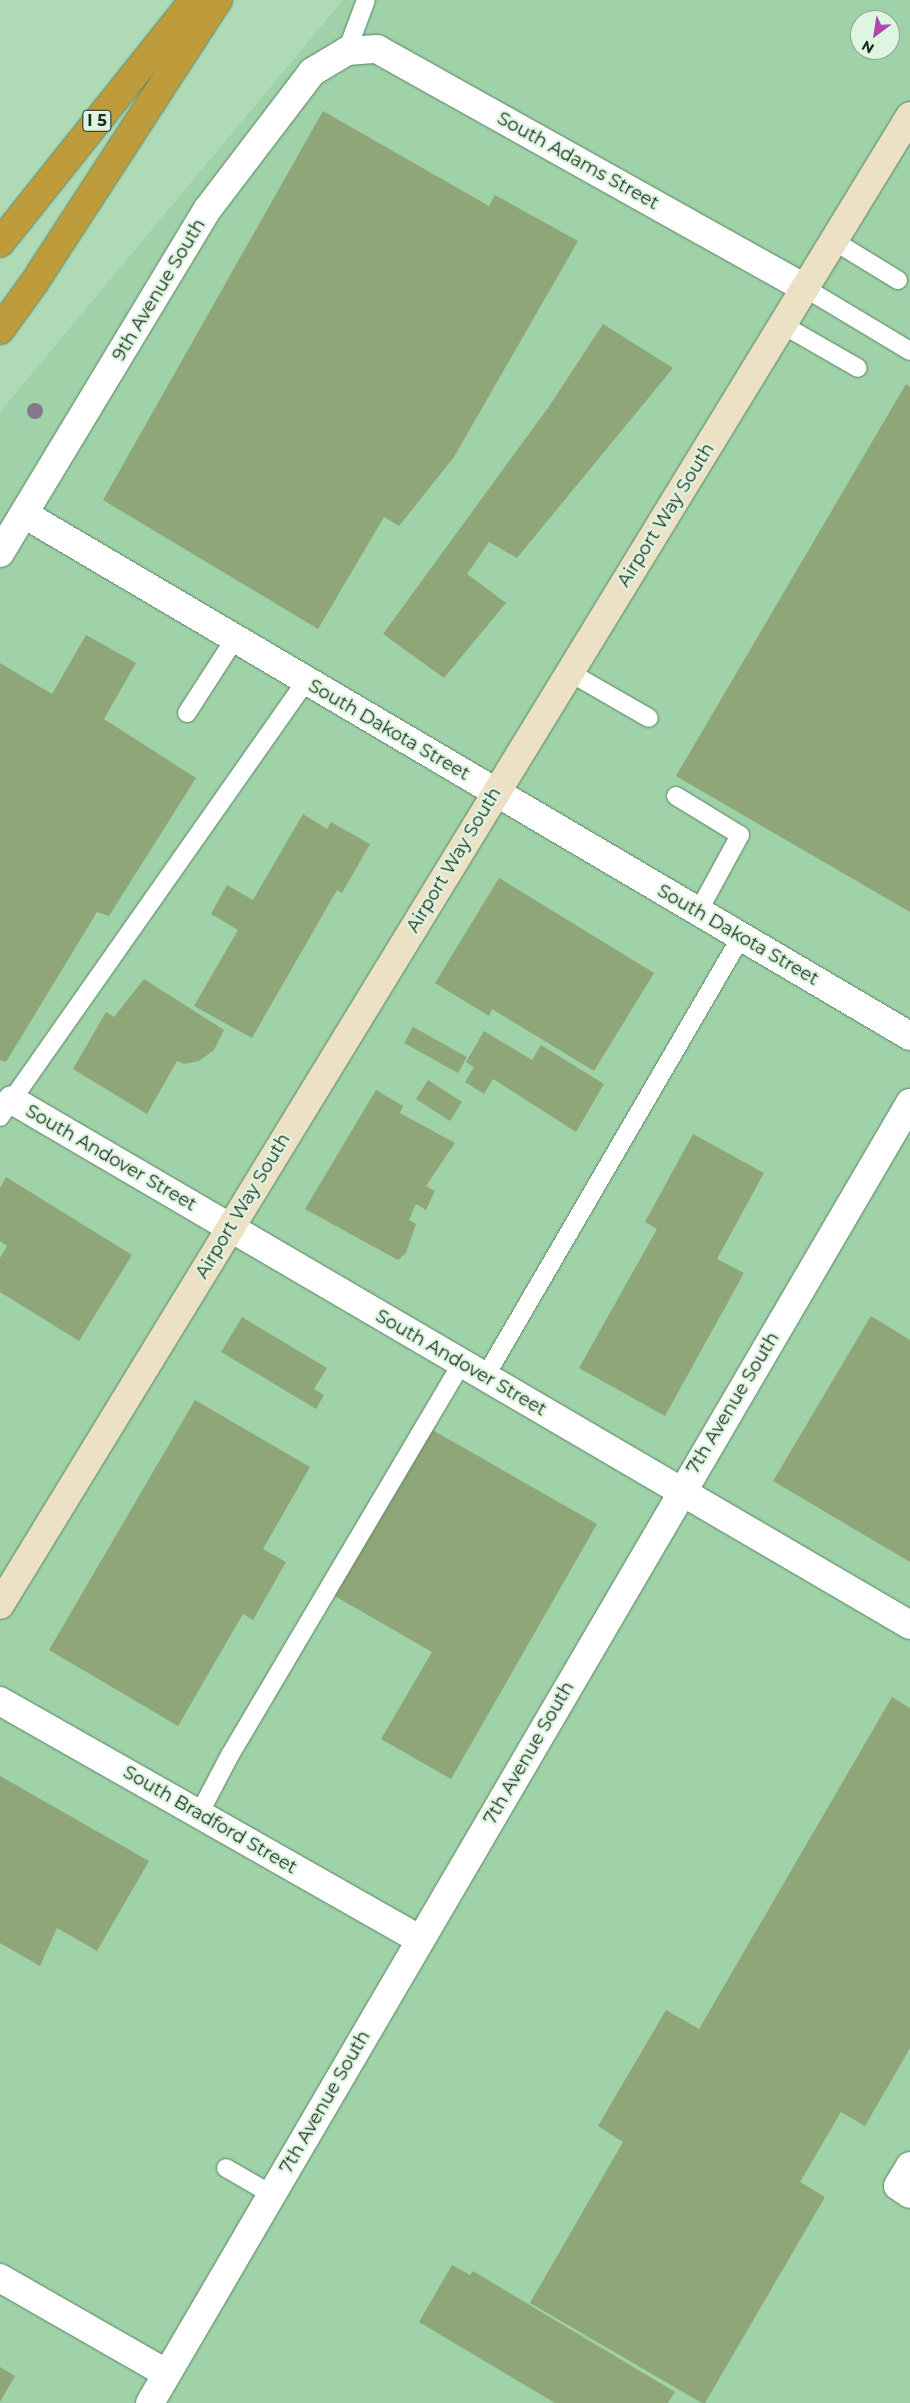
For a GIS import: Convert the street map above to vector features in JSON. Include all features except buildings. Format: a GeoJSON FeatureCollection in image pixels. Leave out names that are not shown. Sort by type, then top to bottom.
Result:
{"type":"FeatureCollection","features":[{"type":"Feature","properties":{"kind":"highway","name":"I 5"},"geometry":{"type":"LineString","coordinates":[[0,243],[194,0]]}},
{"type":"Feature","properties":{"kind":"highway"},"geometry":{"type":"LineString","coordinates":[[0,330],[34,283],[218,0]]}},
{"type":"Feature","properties":{"kind":"main road","name":"Airport Way South"},"geometry":{"type":"LineString","coordinates":[[0,1605],[910,116]]}},
{"type":"Feature","properties":{"kind":"street","name":"South Adams Street"},"geometry":{"type":"LineString","coordinates":[[347,51],[377,49],[805,288]]}},
{"type":"Feature","properties":{"kind":"street","name":"9th Avenue South"},"geometry":{"type":"LineString","coordinates":[[0,553],[206,210],[312,72],[347,51]]}},
{"type":"Feature","properties":{"kind":"street","name":"South Dakota Street"},"geometry":{"type":"LineString","coordinates":[[24,514],[234,640],[910,1036]]}},
{"type":"Feature","properties":{"kind":"street","name":"7th Avenue South"},"geometry":{"type":"LineString","coordinates":[[150,2403],[681,1491],[910,1103]]}},
{"type":"Feature","properties":{"kind":"street","name":"South Andover Street"},"geometry":{"type":"LineString","coordinates":[[6,1108],[230,1228],[910,1625]]}},
{"type":"Feature","properties":{"kind":"street","name":"South Bradford Street"},"geometry":{"type":"LineString","coordinates":[[0,1701],[420,1940]]}},
{"type":"Feature","properties":{"kind":"street"},"geometry":{"type":"LineString","coordinates":[[0,2278],[166,2373]]}},
{"type":"Feature","properties":{"kind":"lane"},"geometry":{"type":"LineString","coordinates":[[347,51],[366,0]]}},
{"type":"Feature","properties":{"kind":"lane"},"geometry":{"type":"LineString","coordinates":[[834,241],[898,280]]}},
{"type":"Feature","properties":{"kind":"lane"},"geometry":{"type":"LineString","coordinates":[[805,288],[910,351]]}},
{"type":"Feature","properties":{"kind":"lane"},"geometry":{"type":"LineString","coordinates":[[783,325],[858,368]]}},
{"type":"Feature","properties":{"kind":"lane"},"geometry":{"type":"LineString","coordinates":[[188,713],[234,640]]}},
{"type":"Feature","properties":{"kind":"lane"},"geometry":{"type":"LineString","coordinates":[[570,672],[649,718]]}},
{"type":"Feature","properties":{"kind":"lane"},"geometry":{"type":"LineString","coordinates":[[6,1108],[306,682]]}},
{"type":"Feature","properties":{"kind":"lane"},"geometry":{"type":"LineString","coordinates":[[676,796],[740,835],[698,912]]}},
{"type":"Feature","properties":{"kind":"lane"},"geometry":{"type":"LineString","coordinates":[[486,1377],[741,937]]}},
{"type":"Feature","properties":{"kind":"lane"},"geometry":{"type":"LineString","coordinates":[[199,1814],[230,1756],[462,1363]]}},
{"type":"Feature","properties":{"kind":"lane"},"geometry":{"type":"LineString","coordinates":[[226,2168],[271,2194]]}},
{"type":"Feature","properties":{"kind":"shaded area"},"geometry":{"type":"Polygon","coordinates":[[[343,0],[910,0],[910,2403],[0,2403],[0,412],[343,0]]]}}]}
